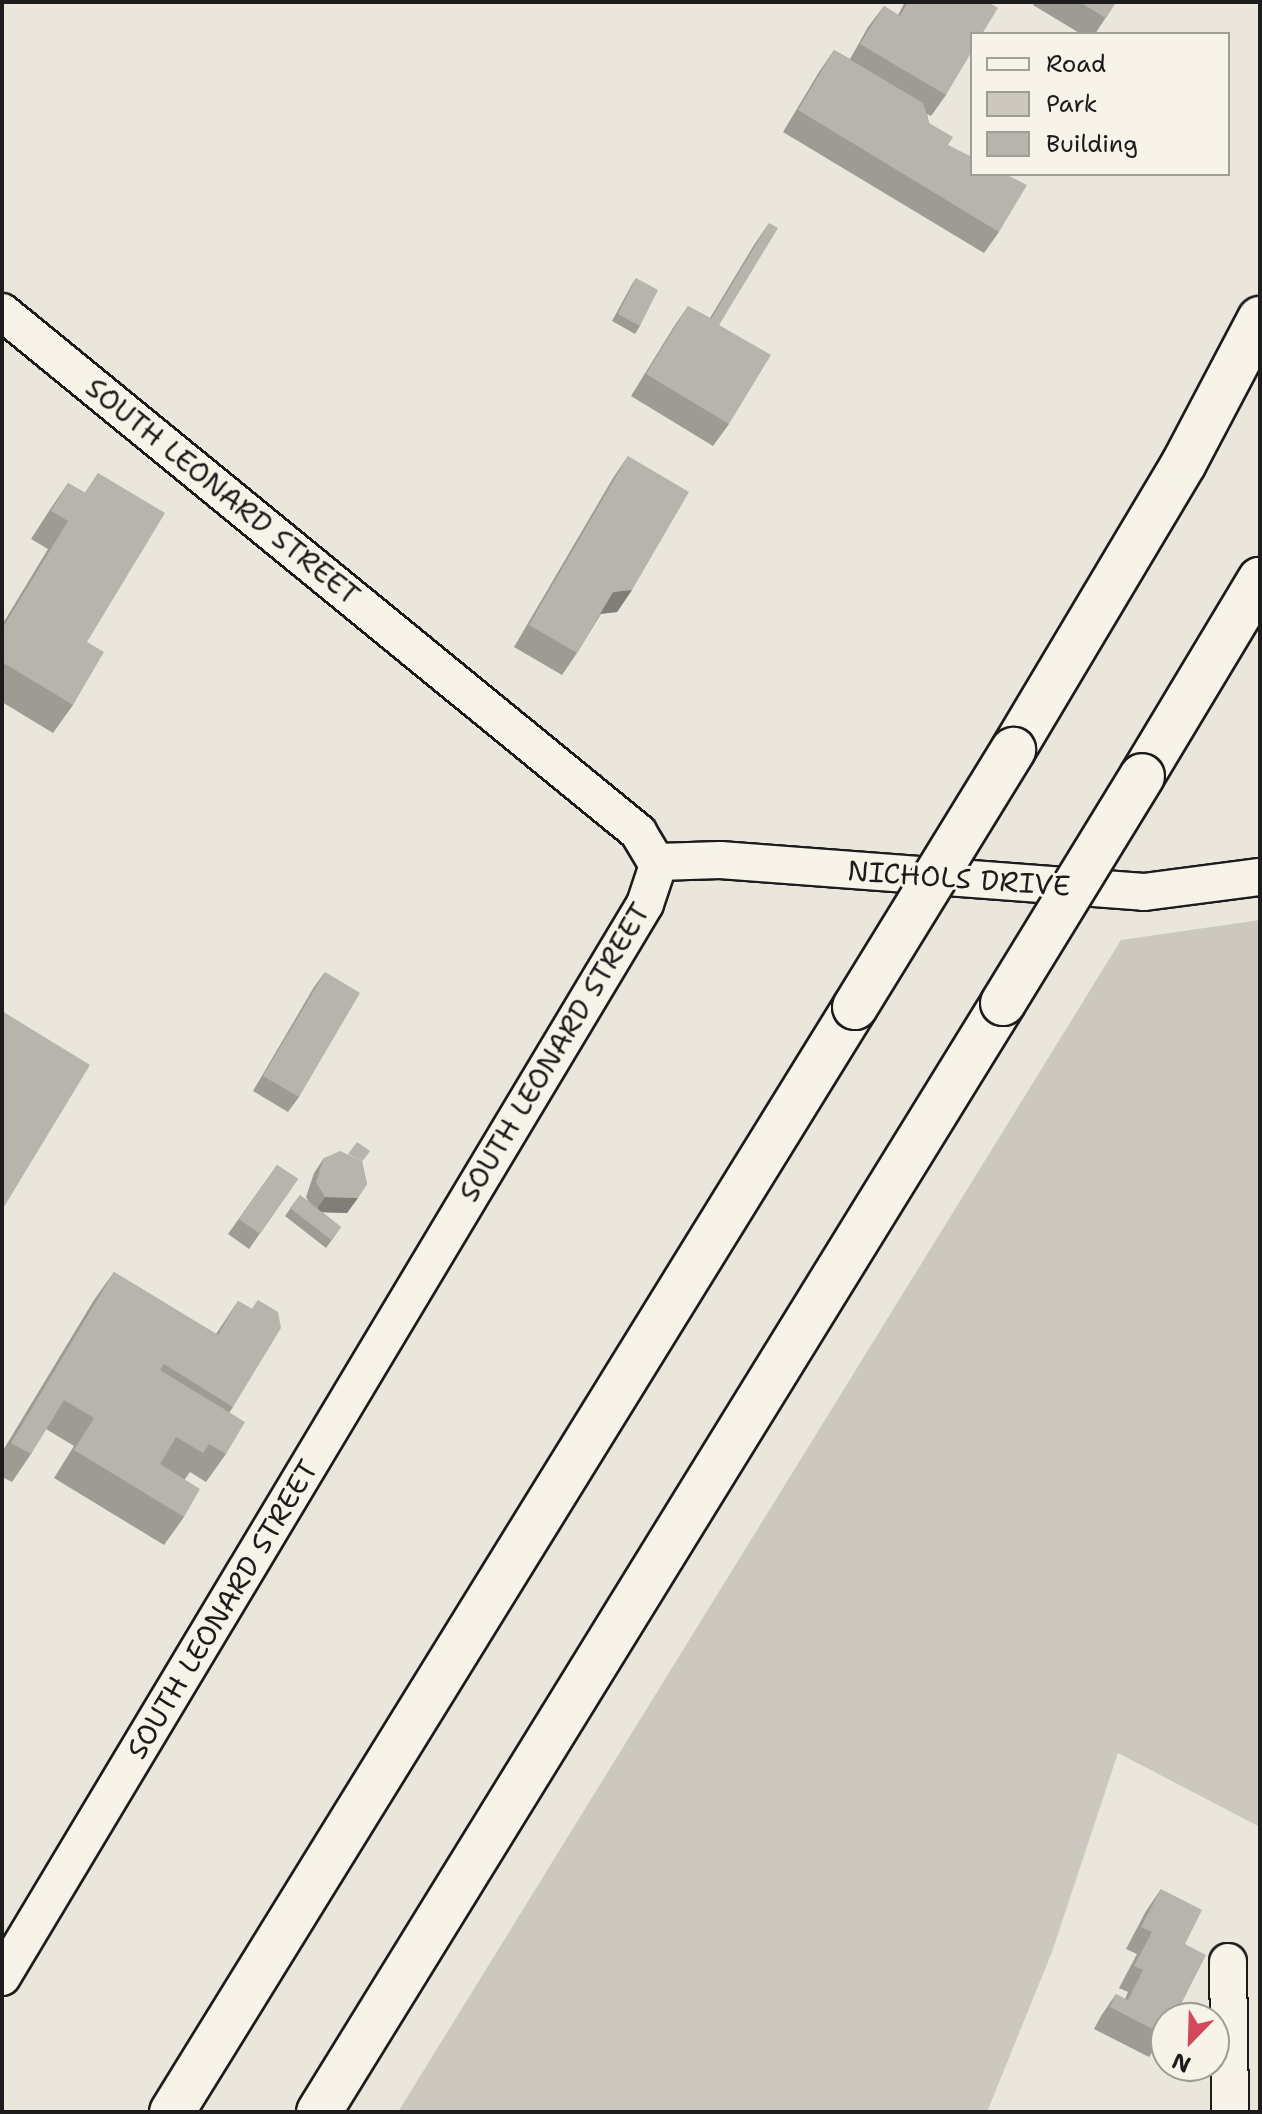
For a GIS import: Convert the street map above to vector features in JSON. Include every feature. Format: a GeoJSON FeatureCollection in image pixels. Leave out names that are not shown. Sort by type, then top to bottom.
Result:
{"type":"FeatureCollection","features":[{"type":"Feature","properties":{"kind":"highway"},"geometry":{"type":"LineString","coordinates":[[172,2112],[1013,750],[1184,463],[1260,319]]}},
{"type":"Feature","properties":{"kind":"highway"},"geometry":{"type":"LineString","coordinates":[[319,2112],[1003,1003],[1260,580]]}},
{"type":"Feature","properties":{"kind":"street","name":"SOUTH LEONARD STREET"},"geometry":{"type":"LineString","coordinates":[[2,312],[638,832],[658,862],[645,904],[2,1977]]}},
{"type":"Feature","properties":{"kind":"street","name":"NICHOLS DRIVE"},"geometry":{"type":"LineString","coordinates":[[658,862],[1144,892],[1260,877]]}},
{"type":"Feature","properties":{"kind":"street"},"geometry":{"type":"LineString","coordinates":[[1228,1962],[1230,2112]]}},
{"type":"Feature","properties":{"kind":"green space"},"geometry":{"type":"Polygon","coordinates":[[[1260,920],[1260,1827],[1118,1753],[1052,1952],[987,2112],[398,2112],[1121,940],[1260,920]]]}},
{"type":"Feature","properties":{"kind":"building"},"geometry":{"type":"Polygon","coordinates":[[[908,2],[988,2],[998,8],[983,32],[970,32],[970,54],[946,95],[860,44],[884,6],[900,16],[908,2]]]}},
{"type":"Feature","properties":{"kind":"building"},"geometry":{"type":"Polygon","coordinates":[[[1079,2],[1116,2],[1106,18],[1079,2]]]}},
{"type":"Feature","properties":{"kind":"building"},"geometry":{"type":"Polygon","coordinates":[[[834,50],[923,103],[929,123],[953,137],[948,145],[970,156],[970,176],[1009,176],[1027,185],[999,232],[798,110],[834,50]]]}},
{"type":"Feature","properties":{"kind":"building"},"geometry":{"type":"Polygon","coordinates":[[[769,223],[778,228],[719,325],[771,355],[729,424],[646,374],[688,306],[711,319],[769,223]]]}},
{"type":"Feature","properties":{"kind":"building"},"geometry":{"type":"Polygon","coordinates":[[[636,278],[658,290],[640,326],[618,314],[636,278]]]}},
{"type":"Feature","properties":{"kind":"building"},"geometry":{"type":"Polygon","coordinates":[[[628,456],[689,492],[632,590],[613,592],[577,653],[529,625],[628,456]]]}},
{"type":"Feature","properties":{"kind":"building"},"geometry":{"type":"Polygon","coordinates":[[[98,473],[165,513],[87,642],[104,652],[73,705],[2,662],[2,629],[68,521],[51,511],[68,483],[86,493],[98,473]]]}},
{"type":"Feature","properties":{"kind":"building"},"geometry":{"type":"Polygon","coordinates":[[[325,972],[360,993],[299,1097],[263,1076],[325,972]]]}},
{"type":"Feature","properties":{"kind":"building"},"geometry":{"type":"Polygon","coordinates":[[[2,1011],[90,1065],[2,1210],[2,1011]]]}},
{"type":"Feature","properties":{"kind":"building"},"geometry":{"type":"Polygon","coordinates":[[[357,1142],[370,1151],[362,1162],[348,1154],[357,1142]]]}},
{"type":"Feature","properties":{"kind":"building"},"geometry":{"type":"Polygon","coordinates":[[[340,1151],[362,1161],[367,1184],[358,1198],[325,1197],[316,1182],[324,1158],[340,1151]]]}},
{"type":"Feature","properties":{"kind":"building"},"geometry":{"type":"Polygon","coordinates":[[[277,1165],[298,1179],[260,1234],[239,1219],[277,1165]]]}},
{"type":"Feature","properties":{"kind":"building"},"geometry":{"type":"Polygon","coordinates":[[[300,1195],[341,1227],[331,1240],[290,1208],[300,1195]]]}},
{"type":"Feature","properties":{"kind":"building"},"geometry":{"type":"Polygon","coordinates":[[[114,1272],[218,1335],[238,1301],[252,1309],[258,1300],[278,1312],[281,1328],[233,1407],[164,1364],[160,1370],[245,1422],[226,1454],[209,1444],[203,1453],[176,1437],[160,1464],[200,1489],[184,1517],[74,1450],[94,1418],[64,1400],[31,1454],[11,1443],[114,1272]]]}},
{"type":"Feature","properties":{"kind":"building"},"geometry":{"type":"Polygon","coordinates":[[[1161,1889],[1202,1910],[1185,1944],[1206,1955],[1182,2002],[1150,2002],[1150,2028],[1110,2007],[1116,1994],[1128,2000],[1143,1970],[1134,1966],[1152,1932],[1141,1927],[1161,1889]]]}}]}
